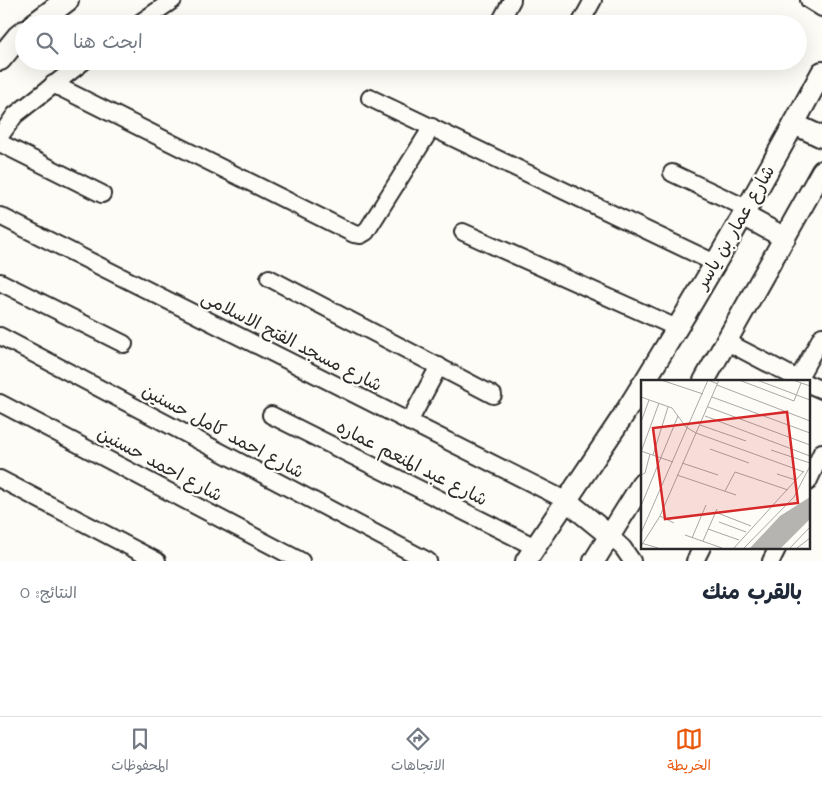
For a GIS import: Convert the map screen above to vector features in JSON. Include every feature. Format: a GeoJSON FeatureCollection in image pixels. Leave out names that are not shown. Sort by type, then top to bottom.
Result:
{"type":"FeatureCollection","features":[{"type":"Feature","properties":{"kind":"main road"},"geometry":{"type":"LineString","coordinates":[[47,15],[67,0]]}},
{"type":"Feature","properties":{"kind":"main road"},"geometry":{"type":"LineString","coordinates":[[0,59],[15,41]]}},
{"type":"Feature","properties":{"kind":"street"},"geometry":{"type":"LineString","coordinates":[[151,15],[172,0]]}},
{"type":"Feature","properties":{"kind":"street"},"geometry":{"type":"LineString","coordinates":[[585,15],[593,0]]}},
{"type":"Feature","properties":{"kind":"street"},"geometry":{"type":"LineString","coordinates":[[808,0],[822,8]]}},
{"type":"Feature","properties":{"kind":"street"},"geometry":{"type":"LineString","coordinates":[[502,15],[507,2]]}},
{"type":"Feature","properties":{"kind":"street"},"geometry":{"type":"LineString","coordinates":[[0,136],[15,114],[72,70]]}},
{"type":"Feature","properties":{"kind":"street","name":"شارع عمار بن ياسر"},"geometry":{"type":"LineString","coordinates":[[646,380],[715,263],[822,72]]}},
{"type":"Feature","properties":{"kind":"street"},"geometry":{"type":"LineString","coordinates":[[53,84],[354,234],[361,235],[366,232],[432,127]]}},
{"type":"Feature","properties":{"kind":"street"},"geometry":{"type":"LineString","coordinates":[[370,98],[715,263]]}},
{"type":"Feature","properties":{"kind":"street"},"geometry":{"type":"LineString","coordinates":[[794,124],[822,137]]}},
{"type":"Feature","properties":{"kind":"street"},"geometry":{"type":"LineString","coordinates":[[0,143],[102,194]]}},
{"type":"Feature","properties":{"kind":"street"},"geometry":{"type":"LineString","coordinates":[[705,380],[822,171]]}},
{"type":"Feature","properties":{"kind":"street"},"geometry":{"type":"LineString","coordinates":[[672,173],[744,211],[785,238]]}},
{"type":"Feature","properties":{"kind":"street","name":"شارع مسجد الفتح الاسلامى"},"geometry":{"type":"LineString","coordinates":[[0,216],[567,501]]}},
{"type":"Feature","properties":{"kind":"street"},"geometry":{"type":"LineString","coordinates":[[463,232],[677,328]]}},
{"type":"Feature","properties":{"kind":"street"},"geometry":{"type":"LineString","coordinates":[[269,278],[493,395]]}},
{"type":"Feature","properties":{"kind":"street"},"geometry":{"type":"LineString","coordinates":[[0,282],[124,344]]}},
{"type":"Feature","properties":{"kind":"street","name":"شارع احمد كامل حسنين"},"geometry":{"type":"LineString","coordinates":[[0,336],[428,561]]}},
{"type":"Feature","properties":{"kind":"street"},"geometry":{"type":"LineString","coordinates":[[801,380],[822,336]]}},
{"type":"Feature","properties":{"kind":"street"},"geometry":{"type":"LineString","coordinates":[[727,342],[799,380]]}},
{"type":"Feature","properties":{"kind":"street"},"geometry":{"type":"LineString","coordinates":[[409,422],[439,366]]}},
{"type":"Feature","properties":{"kind":"street"},"geometry":{"type":"LineString","coordinates":[[810,385],[822,390]]}},
{"type":"Feature","properties":{"kind":"street"},"geometry":{"type":"LineString","coordinates":[[530,554],[567,501],[641,387]]}},
{"type":"Feature","properties":{"kind":"street","name":"شارع احمد حسنين"},"geometry":{"type":"LineString","coordinates":[[0,403],[301,561]]}},
{"type":"Feature","properties":{"kind":"street","name":"شارع عبد المنعم عماره"},"geometry":{"type":"LineString","coordinates":[[271,415],[530,554]]}},
{"type":"Feature","properties":{"kind":"street"},"geometry":{"type":"LineString","coordinates":[[810,478],[822,452]]}},
{"type":"Feature","properties":{"kind":"street"},"geometry":{"type":"LineString","coordinates":[[0,479],[158,561]]}},
{"type":"Feature","properties":{"kind":"street"},"geometry":{"type":"LineString","coordinates":[[594,561],[641,486]]}},
{"type":"Feature","properties":{"kind":"street"},"geometry":{"type":"LineString","coordinates":[[567,501],[610,536],[623,548],[632,561]]}},
{"type":"Feature","properties":{"kind":"street"},"geometry":{"type":"LineString","coordinates":[[695,561],[702,548]]}},
{"type":"Feature","properties":{"kind":"street"},"geometry":{"type":"LineString","coordinates":[[771,561],[778,548]]}}]}
